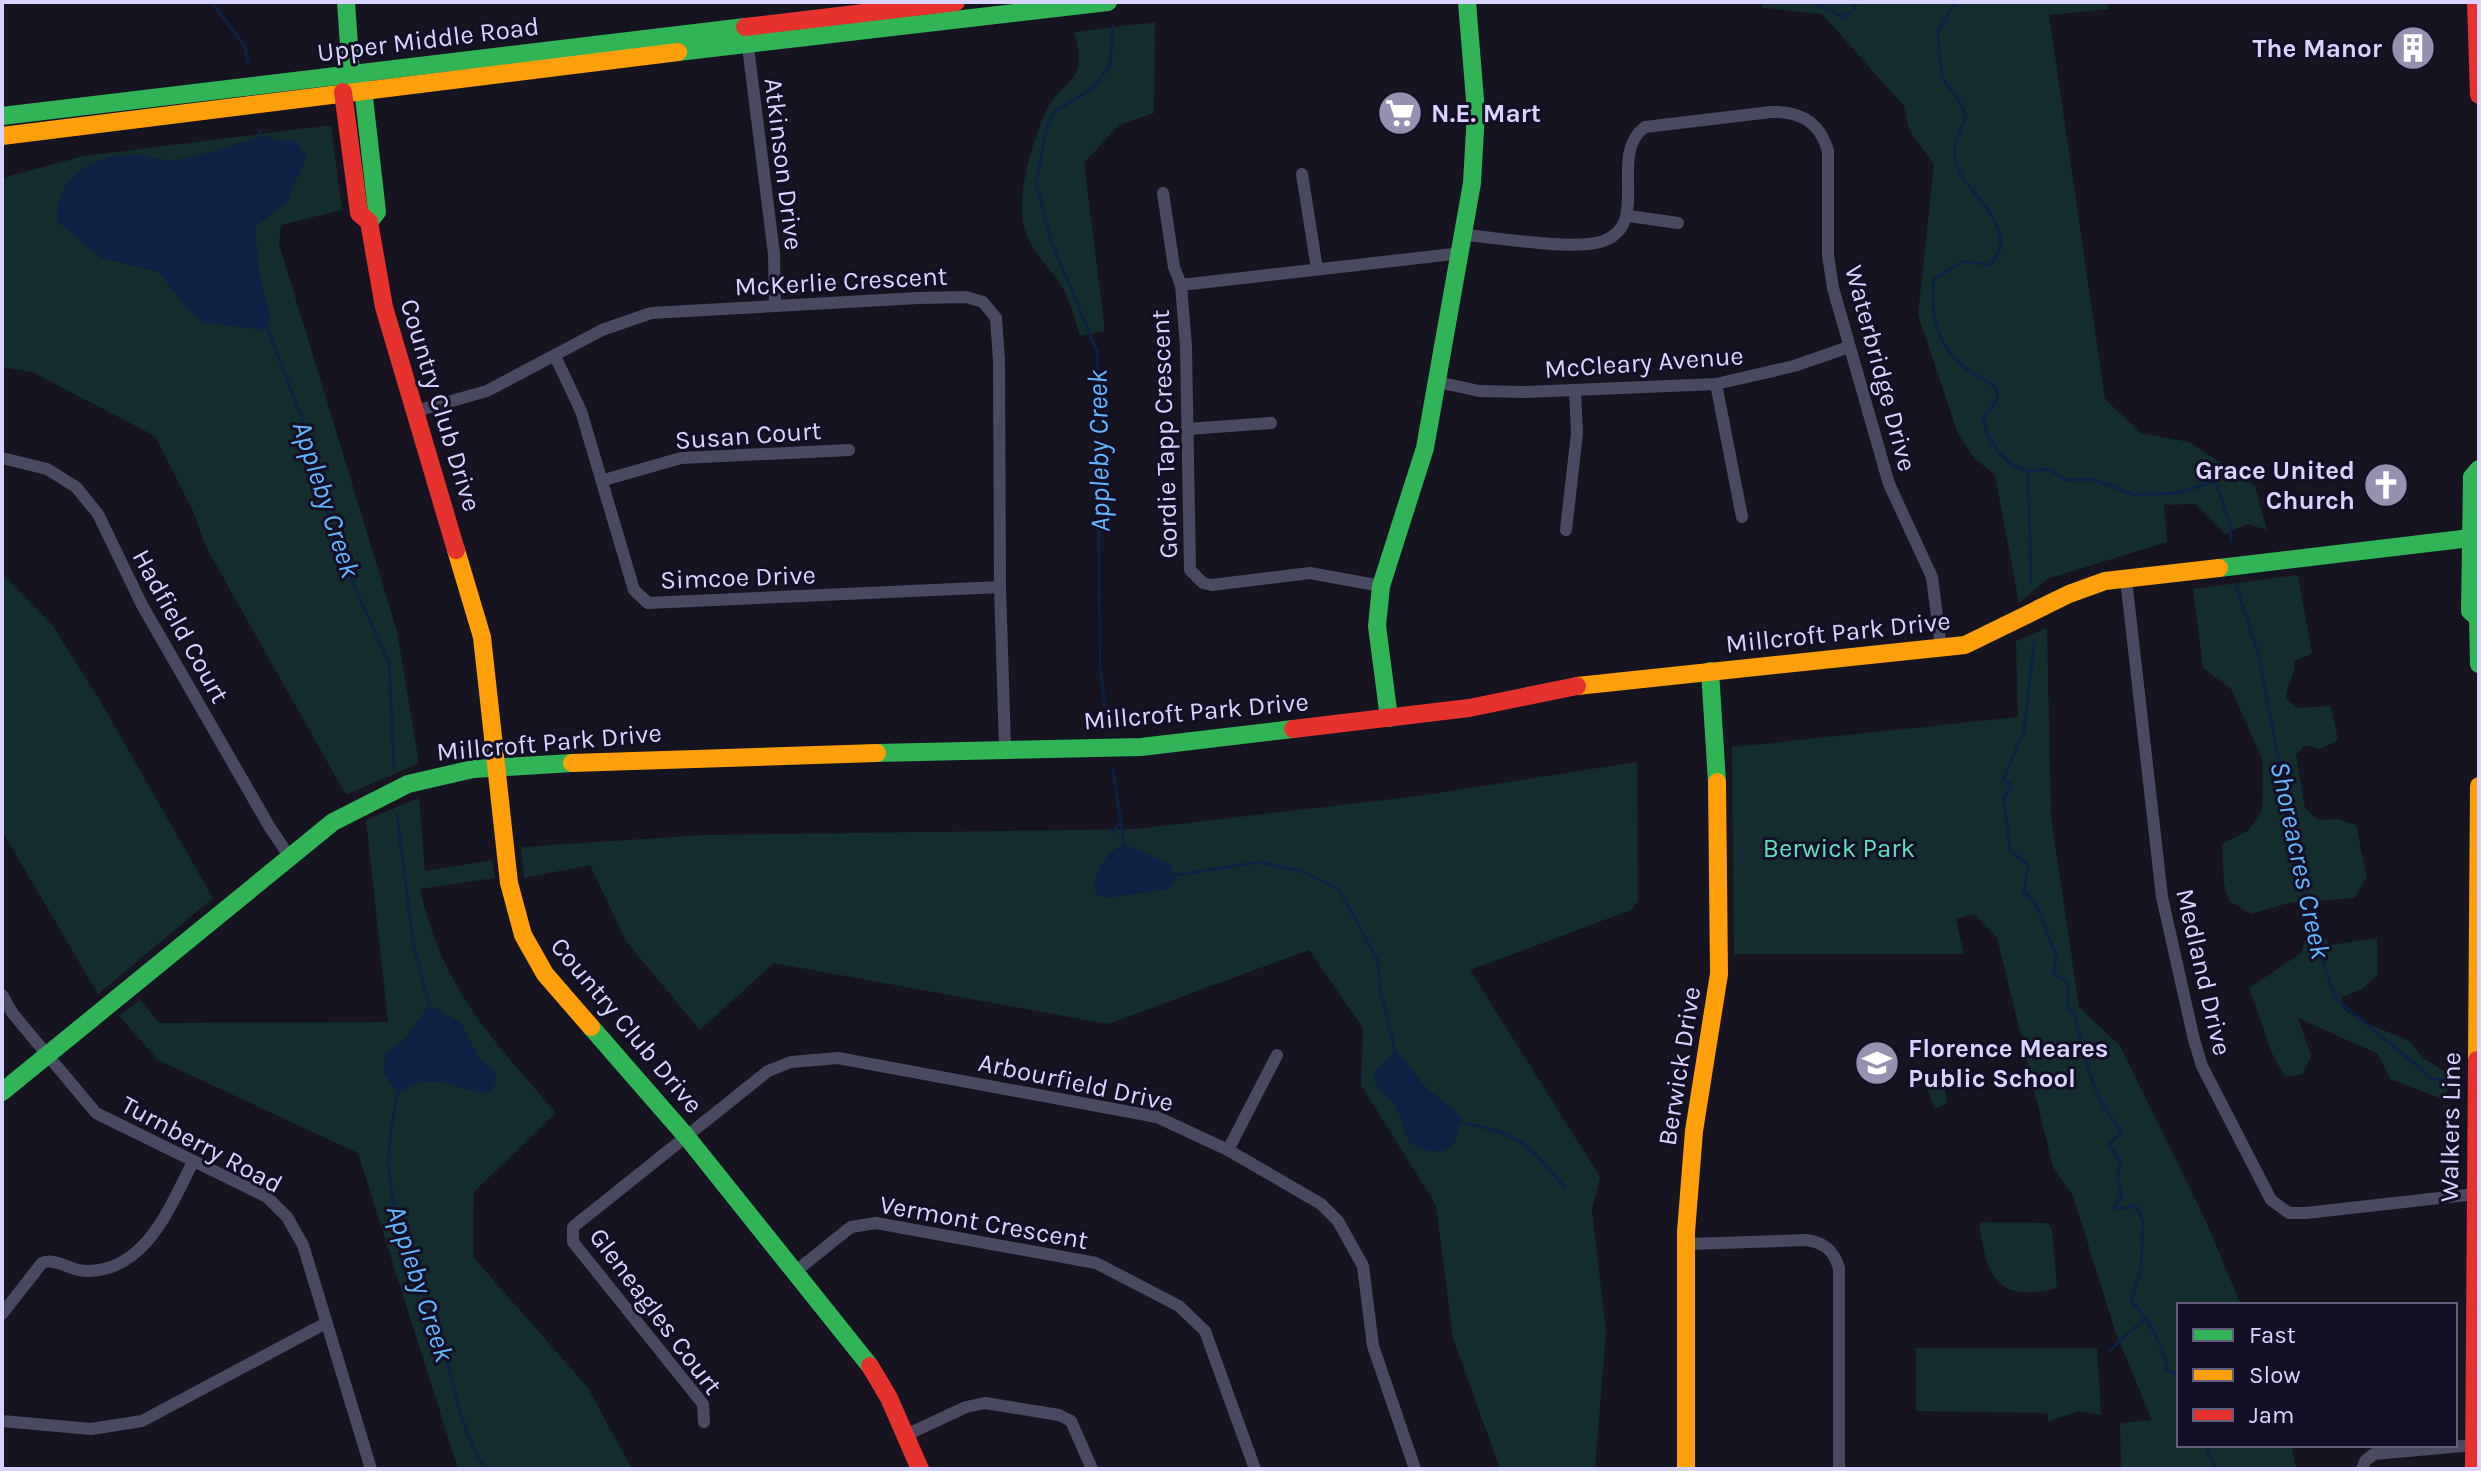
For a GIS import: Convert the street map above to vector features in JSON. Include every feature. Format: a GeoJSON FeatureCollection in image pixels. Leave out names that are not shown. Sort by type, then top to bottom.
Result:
{"type":"FeatureCollection","features":[{"type":"Feature","properties":{"kind":"street","name":"Country Club Drive"},"geometry":{"type":"LineString","coordinates":[[346,2],[357,82],[364,176]]}},
{"type":"Feature","properties":{"kind":"street","name":"Upper Middle Road"},"geometry":{"type":"LineString","coordinates":[[747,37],[956,2]]}},
{"type":"Feature","properties":{"kind":"street","name":"Upper Middle Road"},"geometry":{"type":"LineString","coordinates":[[2,116],[357,82],[747,37],[1108,2]]}},
{"type":"Feature","properties":{"kind":"street"},"geometry":{"type":"LineString","coordinates":[[1389,718],[1377,626],[1381,586],[1419,474],[1464,244],[1476,112],[1467,2]]}},
{"type":"Feature","properties":{"kind":"street"},"geometry":{"type":"LineString","coordinates":[[2476,2],[2479,95]]}},
{"type":"Feature","properties":{"kind":"street","name":"Atkinson Drive"},"geometry":{"type":"LineString","coordinates":[[747,37],[774,254],[775,306]]}},
{"type":"Feature","properties":{"kind":"street"},"geometry":{"type":"LineString","coordinates":[[343,92],[357,82]]}},
{"type":"Feature","properties":{"kind":"street","name":"Country Club Drive"},"geometry":{"type":"LineString","coordinates":[[343,92],[364,176],[377,212],[369,222],[384,307],[478,621],[498,767],[509,883],[528,947],[545,974],[686,1136],[868,1362],[920,1469]]}},
{"type":"Feature","properties":{"kind":"street","name":"Upper Middle Road"},"geometry":{"type":"LineString","coordinates":[[2,136],[343,92]]}},
{"type":"Feature","properties":{"kind":"street","name":"Waterbridge Drive"},"geometry":{"type":"LineString","coordinates":[[1629,216],[1628,150],[1635,134],[1645,127],[1791,111],[1806,118],[1824,136],[1828,151],[1828,255],[1849,347],[1889,484],[1932,577],[1941,648]]}},
{"type":"Feature","properties":{"kind":"street"},"geometry":{"type":"LineString","coordinates":[[1302,174],[1317,269]]}},
{"type":"Feature","properties":{"kind":"street"},"geometry":{"type":"LineString","coordinates":[[1163,193],[1174,267],[1181,285]]}},
{"type":"Feature","properties":{"kind":"street"},"geometry":{"type":"LineString","coordinates":[[1464,244],[1587,244],[1611,237],[1629,216],[1678,223]]}},
{"type":"Feature","properties":{"kind":"street","name":"Gordie Tapp Crescent"},"geometry":{"type":"LineString","coordinates":[[1381,586],[1310,573],[1212,585],[1196,577],[1187,561],[1187,429],[1181,285],[1317,269],[1464,244]]}},
{"type":"Feature","properties":{"kind":"street","name":"McKerlie Crescent"},"geometry":{"type":"LineString","coordinates":[[416,411],[487,391],[640,315],[966,297],[983,302],[993,312],[997,324],[999,360],[1000,587],[1005,748]]}},
{"type":"Feature","properties":{"kind":"street","name":"McCleary Avenue"},"geometry":{"type":"LineString","coordinates":[[1438,382],[1479,391],[1575,391],[1716,384],[1794,366],[1849,347]]}},
{"type":"Feature","properties":{"kind":"street","name":"Simcoe Drive"},"geometry":{"type":"LineString","coordinates":[[555,356],[581,411],[604,480],[630,580],[639,597],[648,603],[1000,587]]}},
{"type":"Feature","properties":{"kind":"street"},"geometry":{"type":"LineString","coordinates":[[1716,384],[1742,517]]}},
{"type":"Feature","properties":{"kind":"street"},"geometry":{"type":"LineString","coordinates":[[1566,530],[1577,433],[1575,391]]}},
{"type":"Feature","properties":{"kind":"street"},"geometry":{"type":"LineString","coordinates":[[1187,429],[1271,423]]}},
{"type":"Feature","properties":{"kind":"street","name":"Susan Court"},"geometry":{"type":"LineString","coordinates":[[604,480],[681,458],[849,450]]}},
{"type":"Feature","properties":{"kind":"street","name":"Hadfield Court"},"geometry":{"type":"LineString","coordinates":[[2,458],[47,469],[76,487],[98,514],[142,605],[289,856]]}},
{"type":"Feature","properties":{"kind":"street"},"geometry":{"type":"LineString","coordinates":[[2479,469],[2472,477],[2475,538],[2470,611],[2478,618],[2479,664]]}},
{"type":"Feature","properties":{"kind":"street","name":"Millcroft Park Drive"},"geometry":{"type":"LineString","coordinates":[[2,1092],[343,815],[385,794],[438,775],[498,767],[628,759],[1141,747],[1469,708],[1570,687],[1941,648],[1990,636],[2081,588],[2126,579],[2475,538]]}},
{"type":"Feature","properties":{"kind":"street","name":"Medland Drive"},"geometry":{"type":"LineString","coordinates":[[2126,579],[2162,897],[2194,1040],[2202,1066],[2271,1200],[2289,1213],[2306,1213],[2475,1194]]}},
{"type":"Feature","properties":{"kind":"street","name":"Berwick Drive"},"geometry":{"type":"LineString","coordinates":[[1686,1469],[1691,1153],[1715,1029],[1719,974],[1717,761],[1710,671]]}},
{"type":"Feature","properties":{"kind":"street","name":"Walkers Line"},"geometry":{"type":"LineString","coordinates":[[2474,1469],[2479,786]]}},
{"type":"Feature","properties":{"kind":"street","name":"Turnberry Road"},"geometry":{"type":"LineString","coordinates":[[2,995],[13,1014],[96,1113],[267,1197],[287,1217],[303,1245],[371,1469]]}},
{"type":"Feature","properties":{"kind":"street"},"geometry":{"type":"LineString","coordinates":[[1228,1150],[1277,1055]]}},
{"type":"Feature","properties":{"kind":"street","name":"Arbourfield Drive"},"geometry":{"type":"LineString","coordinates":[[686,1136],[768,1071],[791,1062],[821,1057],[1157,1117],[1228,1150],[1321,1204],[1338,1221],[1363,1266],[1373,1346],[1415,1469]]}},
{"type":"Feature","properties":{"kind":"street","name":"Gleneagles Court"},"geometry":{"type":"LineString","coordinates":[[686,1136],[575,1222],[571,1232],[573,1242],[703,1404],[704,1422]]}},
{"type":"Feature","properties":{"kind":"street"},"geometry":{"type":"LineString","coordinates":[[2,1314],[42,1263],[54,1261],[89,1272],[126,1260],[159,1227],[193,1162]]}},
{"type":"Feature","properties":{"kind":"street","name":"Vermont Crescent"},"geometry":{"type":"LineString","coordinates":[[796,1271],[851,1227],[876,1223],[1106,1267],[1179,1306],[1205,1331],[1255,1469]]}},
{"type":"Feature","properties":{"kind":"street"},"geometry":{"type":"LineString","coordinates":[[1688,1244],[1807,1240],[1819,1242],[1836,1257],[1839,1268],[1839,1469]]}},
{"type":"Feature","properties":{"kind":"street"},"geometry":{"type":"LineString","coordinates":[[2,1421],[91,1429],[142,1421],[326,1323]]}},
{"type":"Feature","properties":{"kind":"street"},"geometry":{"type":"LineString","coordinates":[[906,1435],[975,1405],[1028,1409],[1071,1421],[1092,1469]]}},
{"type":"Feature","properties":{"kind":"street"},"geometry":{"type":"LineString","coordinates":[[2457,1447],[2474,1445]]}},
{"type":"Feature","properties":{"kind":"street"},"geometry":{"type":"LineString","coordinates":[[2362,1469],[2365,1461],[2374,1454],[2452,1447]]}},
{"type":"Feature","properties":{"kind":"green space"},"geometry":{"type":"Polygon","coordinates":[[[1762,2],[2108,2],[2109,9],[2049,15],[2105,399],[2141,433],[2189,442],[2255,486],[2267,530],[2248,524],[2225,534],[2195,504],[2164,505],[2167,542],[2047,579],[2019,603],[1995,475],[1974,458],[1958,434],[1918,315],[1934,164],[1909,130],[1904,106],[1822,14],[1763,8],[1762,2]]]}},
{"type":"Feature","properties":{"kind":"green space"},"geometry":{"type":"Polygon","coordinates":[[[1155,22],[1154,113],[1119,125],[1084,163],[1105,331],[1080,336],[1065,292],[1026,234],[1022,200],[1027,169],[1046,112],[1077,72],[1079,62],[1074,32],[1155,22]]]}},
{"type":"Feature","properties":{"kind":"green space"},"geometry":{"type":"Polygon","coordinates":[[[331,125],[342,210],[281,225],[279,244],[397,631],[419,763],[346,795],[206,547],[193,511],[155,436],[32,372],[2,367],[2,178],[84,156],[331,125]]]}},
{"type":"Feature","properties":{"kind":"green space"},"geometry":{"type":"Polygon","coordinates":[[[2,573],[53,626],[102,704],[213,898],[98,994],[2,831],[2,573]]]}},
{"type":"Feature","properties":{"kind":"green space"},"geometry":{"type":"Polygon","coordinates":[[[2298,575],[2312,653],[2295,661],[2286,698],[2297,708],[2331,706],[2338,740],[2320,749],[2305,745],[2296,755],[2305,808],[2318,820],[2338,819],[2356,825],[2367,877],[2354,898],[2289,903],[2251,914],[2229,901],[2224,884],[2222,844],[2249,830],[2262,810],[2263,761],[2231,689],[2203,668],[2193,589],[2298,575]]]}},
{"type":"Feature","properties":{"kind":"green space","name":"Berwick Park"},"geometry":{"type":"Polygon","coordinates":[[[2047,628],[2051,817],[2079,1007],[2120,1046],[2205,1219],[2240,1303],[2177,1303],[2177,1447],[2291,1447],[2296,1469],[2121,1469],[2120,1423],[2152,1420],[2115,1331],[2073,1196],[2053,1167],[1997,938],[1974,914],[1956,919],[1964,954],[1734,954],[1732,747],[2018,717],[2016,641],[2047,628]]]}},
{"type":"Feature","properties":{"kind":"green space"},"geometry":{"type":"Polygon","coordinates":[[[1637,762],[1638,901],[1631,910],[1470,970],[1600,1177],[1592,1210],[1606,1331],[1595,1469],[1500,1469],[1453,1338],[1436,1205],[1361,1085],[1363,1028],[1309,950],[1108,1024],[774,963],[700,1030],[626,941],[590,865],[524,878],[521,847],[704,835],[1136,829],[1418,796],[1637,762]]]}},
{"type":"Feature","properties":{"kind":"green space"},"geometry":{"type":"Polygon","coordinates":[[[419,798],[425,871],[492,860],[495,878],[420,889],[430,924],[456,984],[491,1036],[556,1113],[474,1192],[473,1257],[588,1388],[632,1469],[458,1469],[358,1153],[158,1060],[119,1016],[140,1000],[159,1023],[388,1022],[366,820],[419,798]]]}},
{"type":"Feature","properties":{"kind":"green space"},"geometry":{"type":"Polygon","coordinates":[[[2321,933],[2330,945],[2377,938],[2377,975],[2361,990],[2342,997],[2342,1007],[2358,1020],[2408,1040],[2423,1058],[2445,1072],[2447,1091],[2440,1098],[2390,1079],[2378,1054],[2298,1018],[2311,1056],[2303,1074],[2285,1077],[2272,1053],[2249,988],[2301,953],[2306,935],[2321,933]]]}},
{"type":"Feature","properties":{"kind":"green space"},"geometry":{"type":"Polygon","coordinates":[[[1930,1075],[1943,1075],[1947,1103],[1934,1109],[1926,1083],[1930,1075]]]}},
{"type":"Feature","properties":{"kind":"green space"},"geometry":{"type":"Polygon","coordinates":[[[1979,1222],[2047,1223],[2052,1229],[2057,1288],[2020,1292],[2007,1288],[1997,1280],[1985,1256],[1979,1222]]]}},
{"type":"Feature","properties":{"kind":"green space"},"geometry":{"type":"Polygon","coordinates":[[[1916,1348],[2097,1348],[2101,1415],[2079,1411],[2048,1422],[2047,1413],[1916,1411],[1916,1348]]]}},
{"type":"Feature","properties":{"kind":"water"},"geometry":{"type":"Polygon","coordinates":[[[270,135],[273,140],[295,140],[306,158],[289,200],[255,227],[259,272],[271,320],[261,330],[203,322],[187,309],[159,272],[101,258],[57,221],[62,191],[80,170],[93,163],[122,155],[174,160],[270,135]]]}},
{"type":"Feature","properties":{"kind":"water"},"geometry":{"type":"Polygon","coordinates":[[[1124,844],[1170,864],[1177,878],[1170,889],[1106,898],[1096,894],[1095,880],[1101,865],[1124,844]]]}},
{"type":"Feature","properties":{"kind":"water"},"geometry":{"type":"Polygon","coordinates":[[[429,1005],[460,1022],[478,1057],[495,1072],[497,1080],[491,1091],[483,1093],[439,1082],[414,1085],[403,1092],[394,1090],[384,1073],[385,1053],[403,1041],[429,1005]]]}},
{"type":"Feature","properties":{"kind":"water"},"geometry":{"type":"Polygon","coordinates":[[[1395,1051],[1428,1089],[1462,1118],[1454,1143],[1444,1151],[1429,1151],[1411,1143],[1398,1111],[1375,1082],[1375,1071],[1395,1051]]]}},
{"type":"Feature","properties":{"kind":"waterway","name":"Appleby Creek"},"geometry":{"type":"LineString","coordinates":[[211,2],[245,46],[248,64]]}},
{"type":"Feature","properties":{"kind":"waterway","name":"Shoreacres Creek"},"geometry":{"type":"LineString","coordinates":[[1815,2],[1843,17],[1855,9],[1856,2]]}},
{"type":"Feature","properties":{"kind":"waterway","name":"Shoreacres Creek"},"geometry":{"type":"LineString","coordinates":[[1955,2],[1938,32],[1942,78],[1959,100],[1966,116],[1956,142],[1955,160],[1967,183],[1993,218],[2001,247],[1991,265],[1964,261],[1934,279],[1933,309],[1946,347],[1964,367],[1996,388],[1998,395],[1995,402],[1983,417],[1992,443],[2004,458],[2028,471],[2031,582]]}},
{"type":"Feature","properties":{"kind":"waterway","name":"Appleby Creek"},"geometry":{"type":"LineString","coordinates":[[1107,726],[1100,665],[1097,351],[1051,241],[1036,183],[1047,126],[1055,112],[1093,88],[1110,65],[1113,26]]}},
{"type":"Feature","properties":{"kind":"waterway","name":"Appleby Creek"},"geometry":{"type":"LineString","coordinates":[[259,130],[261,137]]}},
{"type":"Feature","properties":{"kind":"waterway","name":"Appleby Creek"},"geometry":{"type":"LineString","coordinates":[[267,327],[310,440],[334,541],[389,663],[394,766]]}},
{"type":"Feature","properties":{"kind":"waterway","name":"Shoreacres Creek"},"geometry":{"type":"LineString","coordinates":[[2028,471],[2049,469],[2066,480],[2091,479],[2135,495],[2178,493],[2215,481],[2230,524],[2231,541]]}},
{"type":"Feature","properties":{"kind":"waterway","name":"Shoreacres Creek"},"geometry":{"type":"LineString","coordinates":[[2236,585],[2258,653],[2310,924],[2335,998],[2433,1079],[2447,1081]]}},
{"type":"Feature","properties":{"kind":"waterway","name":"Shoreacres Creek"},"geometry":{"type":"LineString","coordinates":[[2034,643],[2024,731],[2003,780],[2011,784],[2004,799],[2010,850],[2028,865],[2024,892],[2036,906],[2057,955],[2053,974],[2067,981],[2069,1010],[2074,1012],[2096,1091],[2122,1132],[2109,1144],[2121,1163],[2117,1177],[2122,1196],[2114,1207],[2124,1209],[2135,1205],[2143,1221],[2141,1269],[2131,1302],[2154,1333],[2166,1370],[2177,1374]]}},
{"type":"Feature","properties":{"kind":"waterway","name":"Appleby Creek"},"geometry":{"type":"LineString","coordinates":[[1113,770],[1124,844]]}},
{"type":"Feature","properties":{"kind":"waterway","name":"Appleby Creek"},"geometry":{"type":"LineString","coordinates":[[397,815],[413,942],[429,1005]]}},
{"type":"Feature","properties":{"kind":"waterway","name":"Appleby Creek"},"geometry":{"type":"LineString","coordinates":[[1112,833],[1119,824]]}},
{"type":"Feature","properties":{"kind":"waterway","name":"Appleby Creek"},"geometry":{"type":"LineString","coordinates":[[1177,875],[1259,862],[1301,871],[1339,889],[1378,961],[1380,990],[1395,1051]]}},
{"type":"Feature","properties":{"kind":"waterway","name":"Appleby Creek"},"geometry":{"type":"LineString","coordinates":[[398,1092],[389,1161],[396,1210],[437,1323],[461,1416],[485,1469]]}},
{"type":"Feature","properties":{"kind":"waterway","name":"Appleby Creek"},"geometry":{"type":"LineString","coordinates":[[1462,1123],[1510,1136],[1532,1151],[1565,1188]]}},
{"type":"Feature","properties":{"kind":"waterway","name":"Shoreacres Creek"},"geometry":{"type":"LineString","coordinates":[[2110,1350],[2144,1319]]}},
{"type":"Feature","properties":{"kind":"waterway","name":"Shoreacres Creek"},"geometry":{"type":"LineString","coordinates":[[2206,1447],[2216,1469]]}},
{"type":"Feature","properties":{"kind":"traffic: fast"},"geometry":{"type":"LineString","coordinates":[[346,2],[351,74],[346,86]]}},
{"type":"Feature","properties":{"kind":"traffic: fast"},"geometry":{"type":"LineString","coordinates":[[678,52],[1108,2]]}},
{"type":"Feature","properties":{"kind":"traffic: fast"},"geometry":{"type":"LineString","coordinates":[[1389,718],[1377,626],[1381,586],[1425,448],[1472,183],[1476,112],[1467,2]]}},
{"type":"Feature","properties":{"kind":"traffic: fast"},"geometry":{"type":"LineString","coordinates":[[2,116],[745,27]]}},
{"type":"Feature","properties":{"kind":"traffic: fast"},"geometry":{"type":"LineString","coordinates":[[363,89],[377,212],[369,222]]}},
{"type":"Feature","properties":{"kind":"traffic: fast"},"geometry":{"type":"LineString","coordinates":[[2479,469],[2472,477],[2470,611],[2478,618],[2479,664]]}},
{"type":"Feature","properties":{"kind":"traffic: fast"},"geometry":{"type":"LineString","coordinates":[[2219,568],[2479,537]]}},
{"type":"Feature","properties":{"kind":"traffic: fast"},"geometry":{"type":"LineString","coordinates":[[1710,671],[1717,782]]}},
{"type":"Feature","properties":{"kind":"traffic: fast"},"geometry":{"type":"LineString","coordinates":[[877,753],[1141,747],[1293,729]]}},
{"type":"Feature","properties":{"kind":"traffic: fast"},"geometry":{"type":"LineString","coordinates":[[2,1092],[333,822],[408,784],[473,769],[572,763]]}},
{"type":"Feature","properties":{"kind":"traffic: fast"},"geometry":{"type":"LineString","coordinates":[[591,1027],[686,1136],[870,1366]]}},
{"type":"Feature","properties":{"kind":"traffic: slow"},"geometry":{"type":"LineString","coordinates":[[2,136],[678,52]]}},
{"type":"Feature","properties":{"kind":"traffic: slow"},"geometry":{"type":"LineString","coordinates":[[456,550],[482,637],[509,883],[523,935],[545,974],[591,1027]]}},
{"type":"Feature","properties":{"kind":"traffic: slow"},"geometry":{"type":"LineString","coordinates":[[1577,686],[1965,645],[2069,594],[2105,581],[2219,568]]}},
{"type":"Feature","properties":{"kind":"traffic: slow"},"geometry":{"type":"LineString","coordinates":[[572,763],[877,753]]}},
{"type":"Feature","properties":{"kind":"traffic: slow"},"geometry":{"type":"LineString","coordinates":[[1686,1469],[1686,1232],[1694,1131],[1719,974],[1717,782]]}},
{"type":"Feature","properties":{"kind":"traffic: slow"},"geometry":{"type":"LineString","coordinates":[[2477,1060],[2479,786]]}},
{"type":"Feature","properties":{"kind":"traffic: jam"},"geometry":{"type":"LineString","coordinates":[[745,27],[956,2]]}},
{"type":"Feature","properties":{"kind":"traffic: jam"},"geometry":{"type":"LineString","coordinates":[[2476,2],[2479,95]]}},
{"type":"Feature","properties":{"kind":"traffic: jam"},"geometry":{"type":"LineString","coordinates":[[343,92],[359,213],[369,222],[384,307],[456,550]]}},
{"type":"Feature","properties":{"kind":"traffic: jam"},"geometry":{"type":"LineString","coordinates":[[1293,729],[1469,708],[1577,686]]}},
{"type":"Feature","properties":{"kind":"traffic: jam"},"geometry":{"type":"LineString","coordinates":[[2474,1469],[2477,1060]]}},
{"type":"Feature","properties":{"kind":"traffic: jam"},"geometry":{"type":"LineString","coordinates":[[870,1366],[889,1398],[920,1469]]}},
{"type":"Feature","properties":{"kind":"place","name":"The Manor"},"geometry":{"type":"Point","coordinates":[2413,48]}},
{"type":"Feature","properties":{"kind":"place","name":"N.E. Mart"},"geometry":{"type":"Point","coordinates":[1400,113]}},
{"type":"Feature","properties":{"kind":"place","name":"Grace United Church"},"geometry":{"type":"Point","coordinates":[2386,485]}},
{"type":"Feature","properties":{"kind":"place","name":"Florence Meares Public School"},"geometry":{"type":"Point","coordinates":[1877,1063]}}]}
